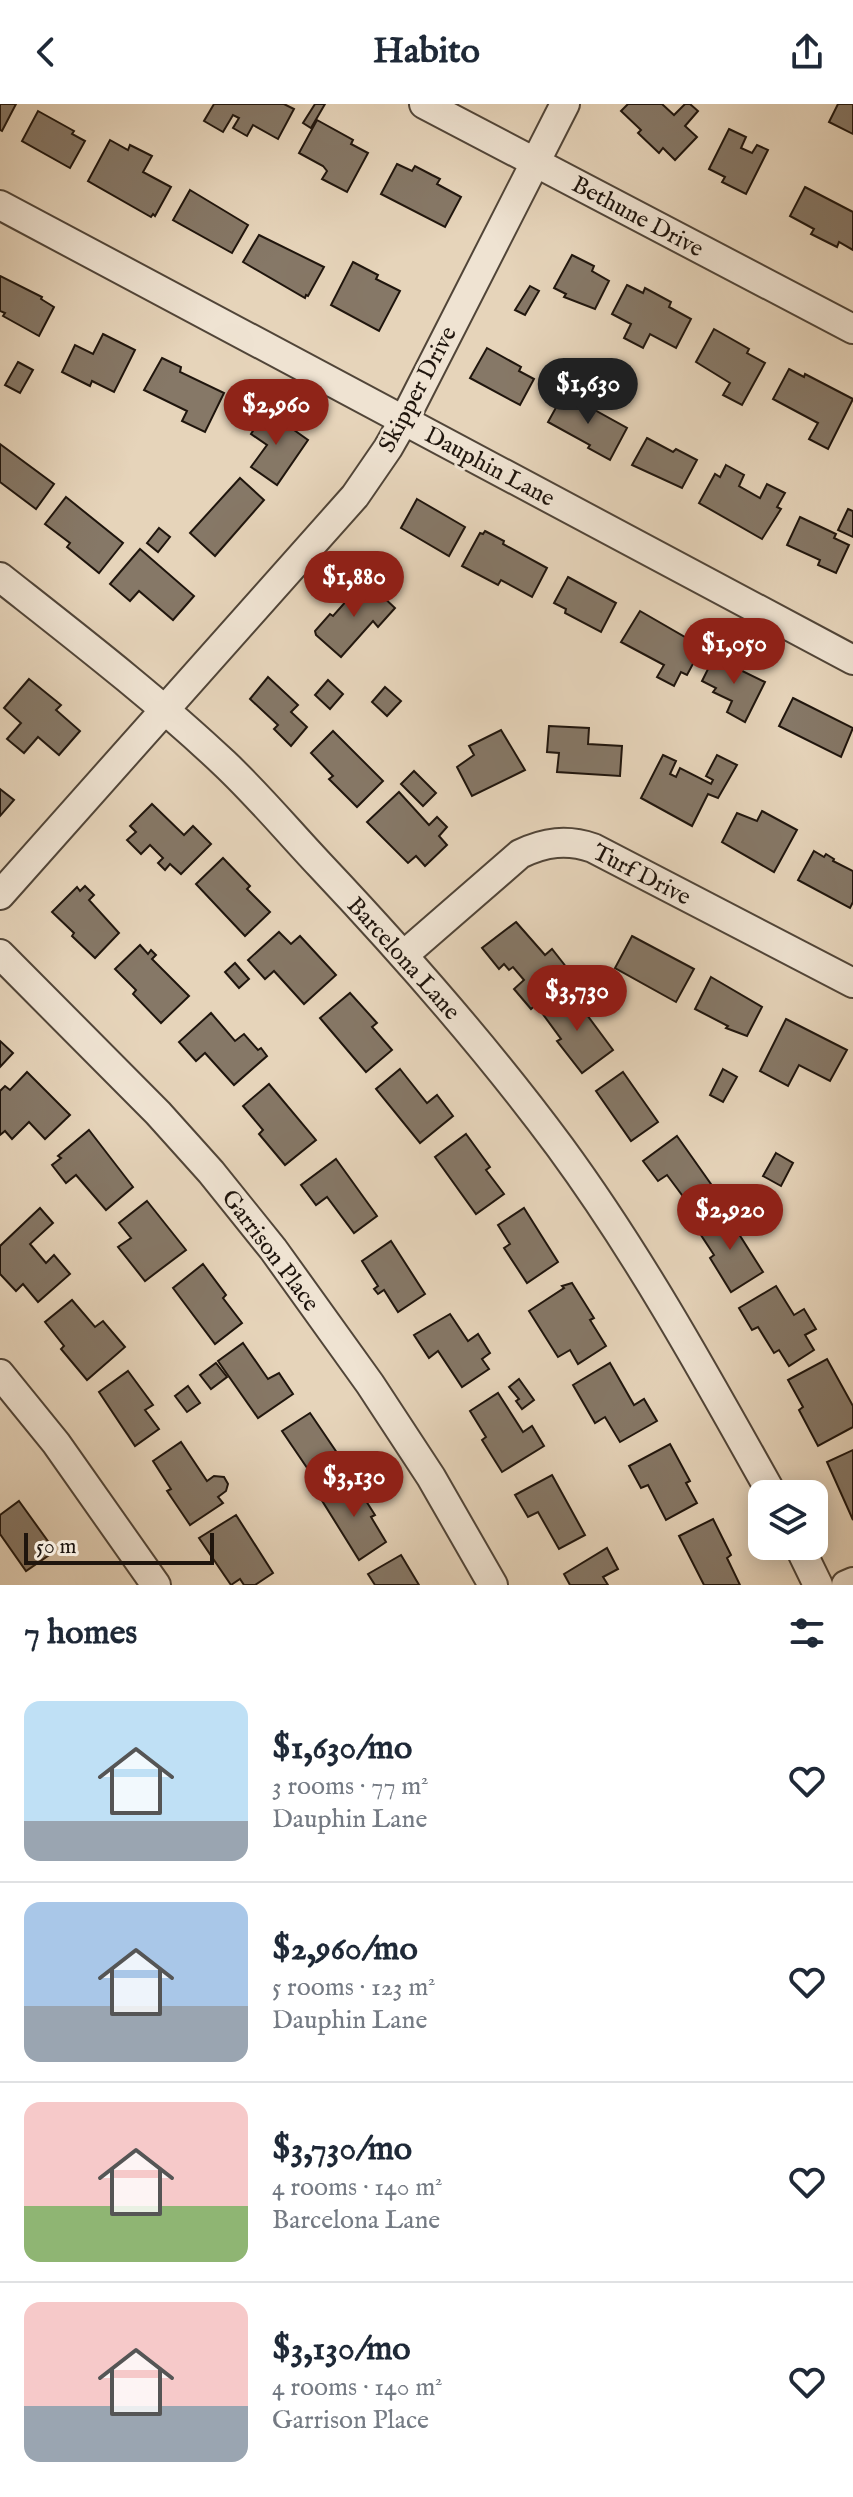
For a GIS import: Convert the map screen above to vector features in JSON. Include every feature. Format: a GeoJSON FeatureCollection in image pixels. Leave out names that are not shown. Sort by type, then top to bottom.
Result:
{"type":"FeatureCollection","features":[{"type":"Feature","properties":{"kind":"street","name":"Bethune Drive"},"geometry":{"type":"LineString","coordinates":[[424,104],[853,329]]}},
{"type":"Feature","properties":{"kind":"street","name":"Skipper Drive"},"geometry":{"type":"LineString","coordinates":[[0,895],[355,496],[404,420],[565,104]]}},
{"type":"Feature","properties":{"kind":"street","name":"Dauphin Lane"},"geometry":{"type":"LineString","coordinates":[[0,205],[853,660]]}},
{"type":"Feature","properties":{"kind":"street","name":"Barcelona Lane"},"geometry":{"type":"LineString","coordinates":[[0,577],[165,711],[226,765],[405,954],[561,1149],[629,1251],[705,1375],[764,1480]]}},
{"type":"Feature","properties":{"kind":"street","name":"Turf Drive"},"geometry":{"type":"LineString","coordinates":[[405,954],[520,854],[539,845],[560,841],[593,848],[853,983]]}},
{"type":"Feature","properties":{"kind":"street","name":"Garrison Place"},"geometry":{"type":"LineString","coordinates":[[0,954],[158,1113],[273,1249],[414,1450],[493,1585]]}},
{"type":"Feature","properties":{"kind":"street"},"geometry":{"type":"LineString","coordinates":[[0,1374],[56,1443],[156,1585]]}},
{"type":"Feature","properties":{"kind":"street"},"geometry":{"type":"LineString","coordinates":[[806,1560],[818,1585]]}},
{"type":"Feature","properties":{"kind":"street"},"geometry":{"type":"LineString","coordinates":[[846,1585],[853,1582]]}},
{"type":"Feature","properties":{"kind":"building"},"geometry":{"type":"Polygon","coordinates":[[[0,104],[16,104],[2,131],[0,130],[0,104]]]}},
{"type":"Feature","properties":{"kind":"building"},"geometry":{"type":"Polygon","coordinates":[[[214,104],[284,104],[294,109],[278,139],[253,125],[247,136],[233,128],[239,118],[233,115],[223,132],[204,121],[214,104]]]}},
{"type":"Feature","properties":{"kind":"building"},"geometry":{"type":"Polygon","coordinates":[[[315,104],[325,104],[311,128],[303,123],[315,104]]]}},
{"type":"Feature","properties":{"kind":"building"},"geometry":{"type":"Polygon","coordinates":[[[628,104],[662,104],[674,115],[685,104],[690,104],[698,111],[685,126],[697,137],[675,160],[663,148],[659,153],[621,111],[628,104]]]}},
{"type":"Feature","properties":{"kind":"building"},"geometry":{"type":"Polygon","coordinates":[[[838,104],[853,104],[853,134],[829,122],[838,104]]]}},
{"type":"Feature","properties":{"kind":"building"},"geometry":{"type":"Polygon","coordinates":[[[38,111],[74,131],[72,134],[85,141],[70,168],[22,141],[38,111]]]}},
{"type":"Feature","properties":{"kind":"building"},"geometry":{"type":"Polygon","coordinates":[[[317,120],[353,140],[351,144],[368,153],[347,192],[322,179],[327,171],[323,166],[299,153],[317,120]]]}},
{"type":"Feature","properties":{"kind":"building"},"geometry":{"type":"Polygon","coordinates":[[[729,129],[746,137],[741,148],[752,153],[757,145],[768,150],[746,194],[722,182],[725,177],[709,169],[729,129]]]}},
{"type":"Feature","properties":{"kind":"building"},"geometry":{"type":"Polygon","coordinates":[[[110,140],[128,150],[130,145],[152,156],[143,172],[171,187],[155,216],[153,214],[151,217],[88,181],[110,140]]]}},
{"type":"Feature","properties":{"kind":"building"},"geometry":{"type":"Polygon","coordinates":[[[397,164],[412,171],[415,166],[440,179],[437,184],[461,197],[445,227],[381,194],[397,164]]]}},
{"type":"Feature","properties":{"kind":"building"},"geometry":{"type":"Polygon","coordinates":[[[805,187],[853,212],[853,250],[839,242],[837,247],[811,234],[814,229],[790,216],[805,187]]]}},
{"type":"Feature","properties":{"kind":"building"},"geometry":{"type":"Polygon","coordinates":[[[190,190],[248,225],[232,253],[173,220],[190,190]]]}},
{"type":"Feature","properties":{"kind":"building"},"geometry":{"type":"Polygon","coordinates":[[[259,235],[324,267],[308,296],[305,298],[243,262],[259,235]]]}},
{"type":"Feature","properties":{"kind":"building"},"geometry":{"type":"Polygon","coordinates":[[[572,255],[594,266],[592,271],[609,281],[595,309],[564,297],[566,294],[554,288],[572,255]]]}},
{"type":"Feature","properties":{"kind":"building"},"geometry":{"type":"Polygon","coordinates":[[[353,262],[400,291],[379,331],[331,305],[353,262]]]}},
{"type":"Feature","properties":{"kind":"building"},"geometry":{"type":"Polygon","coordinates":[[[0,276],[42,297],[54,307],[39,336],[3,316],[5,313],[0,311],[0,276]]]}},
{"type":"Feature","properties":{"kind":"building"},"geometry":{"type":"Polygon","coordinates":[[[627,285],[643,293],[645,288],[671,302],[669,307],[691,319],[676,348],[650,334],[643,348],[624,338],[631,324],[612,314],[627,285]]]}},
{"type":"Feature","properties":{"kind":"building"},"geometry":{"type":"Polygon","coordinates":[[[530,286],[539,291],[525,315],[515,310],[530,286]]]}},
{"type":"Feature","properties":{"kind":"building"},"geometry":{"type":"Polygon","coordinates":[[[714,329],[749,349],[747,353],[765,363],[742,405],[723,395],[730,383],[696,362],[714,329]]]}},
{"type":"Feature","properties":{"kind":"building"},"geometry":{"type":"Polygon","coordinates":[[[103,334],[135,350],[114,392],[92,381],[90,386],[62,372],[75,345],[93,354],[103,334]]]}},
{"type":"Feature","properties":{"kind":"building"},"geometry":{"type":"Polygon","coordinates":[[[487,348],[521,367],[519,371],[534,379],[520,405],[470,378],[487,348]]]}},
{"type":"Feature","properties":{"kind":"building"},"geometry":{"type":"Polygon","coordinates":[[[162,358],[181,367],[180,372],[224,393],[205,432],[182,421],[187,411],[144,390],[162,358]]]}},
{"type":"Feature","properties":{"kind":"building"},"geometry":{"type":"Polygon","coordinates":[[[18,362],[33,370],[20,393],[5,385],[18,362]]]}},
{"type":"Feature","properties":{"kind":"building"},"geometry":{"type":"Polygon","coordinates":[[[789,369],[853,399],[828,449],[809,439],[818,423],[773,399],[789,369]]]}},
{"type":"Feature","properties":{"kind":"building"},"geometry":{"type":"Polygon","coordinates":[[[564,393],[627,428],[610,460],[548,422],[564,393]]]}},
{"type":"Feature","properties":{"kind":"building"},"geometry":{"type":"Polygon","coordinates":[[[266,410],[308,440],[277,485],[251,467],[267,445],[251,434],[266,410]]]}},
{"type":"Feature","properties":{"kind":"building"},"geometry":{"type":"Polygon","coordinates":[[[647,438],[697,460],[682,488],[632,465],[647,438]]]}},
{"type":"Feature","properties":{"kind":"building"},"geometry":{"type":"Polygon","coordinates":[[[0,444],[54,484],[36,509],[0,482],[0,444]]]}},
{"type":"Feature","properties":{"kind":"building"},"geometry":{"type":"Polygon","coordinates":[[[726,465],[744,475],[739,486],[760,498],[767,484],[785,493],[777,507],[781,509],[762,539],[699,503],[715,474],[720,477],[726,465]]]}},
{"type":"Feature","properties":{"kind":"building"},"geometry":{"type":"Polygon","coordinates":[[[240,478],[264,500],[215,556],[190,533],[240,478]]]}},
{"type":"Feature","properties":{"kind":"building"},"geometry":{"type":"Polygon","coordinates":[[[66,497],[123,543],[99,573],[67,547],[70,543],[45,524],[66,497]]]}},
{"type":"Feature","properties":{"kind":"building"},"geometry":{"type":"Polygon","coordinates":[[[417,499],[465,527],[449,556],[401,528],[417,499]]]}},
{"type":"Feature","properties":{"kind":"building"},"geometry":{"type":"Polygon","coordinates":[[[848,509],[853,511],[853,537],[838,530],[848,509]]]}},
{"type":"Feature","properties":{"kind":"building"},"geometry":{"type":"Polygon","coordinates":[[[800,517],[836,534],[834,538],[849,545],[836,573],[818,565],[820,560],[787,545],[800,517]]]}},
{"type":"Feature","properties":{"kind":"building"},"geometry":{"type":"Polygon","coordinates":[[[159,528],[170,537],[158,552],[147,543],[159,528]]]}},
{"type":"Feature","properties":{"kind":"building"},"geometry":{"type":"Polygon","coordinates":[[[485,531],[547,568],[532,597],[501,580],[498,585],[462,566],[480,533],[485,531]]]}},
{"type":"Feature","properties":{"kind":"building"},"geometry":{"type":"Polygon","coordinates":[[[140,549],[194,596],[173,620],[139,591],[130,601],[110,584],[140,549]]]}},
{"type":"Feature","properties":{"kind":"building"},"geometry":{"type":"Polygon","coordinates":[[[568,577],[616,603],[601,632],[565,613],[566,609],[554,603],[568,577]]]}},
{"type":"Feature","properties":{"kind":"building"},"geometry":{"type":"Polygon","coordinates":[[[365,580],[395,608],[378,627],[373,621],[341,657],[315,631],[365,580]]]}},
{"type":"Feature","properties":{"kind":"building"},"geometry":{"type":"Polygon","coordinates":[[[640,611],[702,647],[687,675],[681,672],[674,686],[657,677],[664,665],[621,642],[640,611]]]}},
{"type":"Feature","properties":{"kind":"building"},"geometry":{"type":"Polygon","coordinates":[[[716,653],[732,661],[730,665],[765,682],[745,722],[727,712],[732,701],[713,692],[716,688],[702,681],[716,653]]]}},
{"type":"Feature","properties":{"kind":"building"},"geometry":{"type":"Polygon","coordinates":[[[268,677],[298,705],[291,712],[307,727],[291,746],[274,729],[278,725],[250,699],[268,677]]]}},
{"type":"Feature","properties":{"kind":"building"},"geometry":{"type":"Polygon","coordinates":[[[29,679],[61,705],[56,710],[80,731],[59,755],[38,737],[24,753],[7,739],[21,723],[4,708],[29,679]]]}},
{"type":"Feature","properties":{"kind":"building"},"geometry":{"type":"Polygon","coordinates":[[[328,680],[343,694],[330,709],[315,695],[328,680]]]}},
{"type":"Feature","properties":{"kind":"building"},"geometry":{"type":"Polygon","coordinates":[[[385,687],[401,701],[387,716],[372,702],[385,687]]]}},
{"type":"Feature","properties":{"kind":"building"},"geometry":{"type":"Polygon","coordinates":[[[793,698],[853,728],[841,757],[779,726],[793,698]]]}},
{"type":"Feature","properties":{"kind":"building"},"geometry":{"type":"Polygon","coordinates":[[[549,726],[589,728],[588,744],[622,746],[620,776],[557,772],[559,753],[547,752],[549,726]]]}},
{"type":"Feature","properties":{"kind":"building"},"geometry":{"type":"Polygon","coordinates":[[[501,730],[525,770],[472,796],[457,767],[474,755],[469,746],[501,730]]]}},
{"type":"Feature","properties":{"kind":"building"},"geometry":{"type":"Polygon","coordinates":[[[333,731],[383,781],[357,807],[329,779],[333,776],[311,753],[333,731]]]}},
{"type":"Feature","properties":{"kind":"building"},"geometry":{"type":"Polygon","coordinates":[[[663,755],[676,761],[670,774],[676,777],[680,768],[711,784],[713,780],[706,776],[717,755],[737,765],[718,798],[708,794],[692,826],[641,798],[663,755]]]}},
{"type":"Feature","properties":{"kind":"building"},"geometry":{"type":"Polygon","coordinates":[[[414,771],[436,793],[423,806],[401,784],[414,771]]]}},
{"type":"Feature","properties":{"kind":"building"},"geometry":{"type":"Polygon","coordinates":[[[0,789],[14,800],[0,816],[0,789]]]}},
{"type":"Feature","properties":{"kind":"building"},"geometry":{"type":"Polygon","coordinates":[[[399,792],[429,825],[437,817],[447,827],[439,836],[447,845],[425,866],[416,856],[408,863],[367,822],[399,792]]]}},
{"type":"Feature","properties":{"kind":"building"},"geometry":{"type":"Polygon","coordinates":[[[152,804],[184,835],[193,826],[211,844],[181,874],[170,864],[165,870],[158,863],[163,858],[150,845],[141,854],[127,840],[136,832],[130,826],[152,804]]]}},
{"type":"Feature","properties":{"kind":"building"},"geometry":{"type":"Polygon","coordinates":[[[762,811],[797,830],[774,872],[722,842],[737,813],[757,821],[762,811]]]}},
{"type":"Feature","properties":{"kind":"building"},"geometry":{"type":"Polygon","coordinates":[[[814,851],[824,857],[826,854],[853,871],[853,902],[850,908],[798,880],[814,851]]]}},
{"type":"Feature","properties":{"kind":"building"},"geometry":{"type":"Polygon","coordinates":[[[223,858],[270,912],[245,936],[196,884],[223,858]]]}},
{"type":"Feature","properties":{"kind":"building"},"geometry":{"type":"Polygon","coordinates":[[[85,886],[94,895],[89,900],[119,933],[95,958],[52,912],[77,887],[80,891],[85,886]]]}},
{"type":"Feature","properties":{"kind":"building"},"geometry":{"type":"Polygon","coordinates":[[[516,922],[545,955],[552,949],[567,968],[558,975],[563,981],[531,1009],[514,989],[524,980],[513,967],[509,970],[504,964],[499,969],[482,948],[516,922]]]}},
{"type":"Feature","properties":{"kind":"building"},"geometry":{"type":"Polygon","coordinates":[[[279,932],[291,944],[300,936],[336,975],[304,1004],[274,971],[265,979],[248,960],[279,932]]]}},
{"type":"Feature","properties":{"kind":"building"},"geometry":{"type":"Polygon","coordinates":[[[632,936],[694,969],[676,1002],[615,968],[632,936]]]}},
{"type":"Feature","properties":{"kind":"building"},"geometry":{"type":"Polygon","coordinates":[[[140,945],[148,954],[151,950],[156,955],[152,959],[189,996],[161,1023],[133,994],[136,990],[115,969],[140,945]]]}},
{"type":"Feature","properties":{"kind":"building"},"geometry":{"type":"Polygon","coordinates":[[[235,963],[249,979],[239,988],[225,972],[235,963]]]}},
{"type":"Feature","properties":{"kind":"building"},"geometry":{"type":"Polygon","coordinates":[[[711,977],[762,1007],[747,1036],[726,1028],[728,1026],[695,1009],[711,977]]]}},
{"type":"Feature","properties":{"kind":"building"},"geometry":{"type":"Polygon","coordinates":[[[570,992],[613,1050],[582,1073],[557,1041],[561,1039],[542,1013],[570,992]]]}},
{"type":"Feature","properties":{"kind":"building"},"geometry":{"type":"Polygon","coordinates":[[[350,993],[377,1023],[372,1027],[392,1050],[366,1072],[320,1018],[350,993]]]}},
{"type":"Feature","properties":{"kind":"building"},"geometry":{"type":"Polygon","coordinates":[[[211,1013],[235,1041],[244,1034],[267,1056],[234,1085],[205,1053],[196,1061],[179,1042],[211,1013]]]}},
{"type":"Feature","properties":{"kind":"building"},"geometry":{"type":"Polygon","coordinates":[[[786,1019],[847,1050],[830,1081],[799,1065],[788,1086],[760,1071],[786,1019]]]}},
{"type":"Feature","properties":{"kind":"building"},"geometry":{"type":"Polygon","coordinates":[[[0,1041],[13,1053],[0,1067],[0,1041]]]}},
{"type":"Feature","properties":{"kind":"building"},"geometry":{"type":"Polygon","coordinates":[[[400,1069],[427,1103],[437,1095],[453,1116],[420,1143],[376,1089],[400,1069]]]}},
{"type":"Feature","properties":{"kind":"building"},"geometry":{"type":"Polygon","coordinates":[[[723,1069],[737,1077],[723,1102],[710,1095],[723,1069]]]}},
{"type":"Feature","properties":{"kind":"building"},"geometry":{"type":"Polygon","coordinates":[[[27,1072],[70,1115],[45,1139],[29,1122],[12,1139],[5,1131],[0,1135],[0,1091],[5,1086],[10,1090],[27,1072]]]}},
{"type":"Feature","properties":{"kind":"building"},"geometry":{"type":"Polygon","coordinates":[[[623,1072],[658,1122],[631,1141],[596,1091],[623,1072]]]}},
{"type":"Feature","properties":{"kind":"building"},"geometry":{"type":"Polygon","coordinates":[[[269,1084],[316,1140],[285,1165],[259,1134],[263,1130],[243,1106],[269,1084]]]}},
{"type":"Feature","properties":{"kind":"building"},"geometry":{"type":"Polygon","coordinates":[[[89,1130],[133,1187],[106,1210],[76,1175],[66,1183],[52,1165],[61,1158],[58,1156],[89,1130]]]}},
{"type":"Feature","properties":{"kind":"building"},"geometry":{"type":"Polygon","coordinates":[[[466,1134],[490,1167],[486,1170],[504,1194],[476,1214],[435,1157],[466,1134]]]}},
{"type":"Feature","properties":{"kind":"building"},"geometry":{"type":"Polygon","coordinates":[[[677,1136],[718,1194],[694,1211],[667,1175],[658,1181],[643,1161],[677,1136]]]}},
{"type":"Feature","properties":{"kind":"building"},"geometry":{"type":"Polygon","coordinates":[[[776,1153],[793,1163],[781,1186],[763,1176],[776,1153]]]}},
{"type":"Feature","properties":{"kind":"building"},"geometry":{"type":"Polygon","coordinates":[[[336,1159],[377,1216],[354,1233],[327,1197],[316,1205],[301,1185],[336,1159]]]}},
{"type":"Feature","properties":{"kind":"building"},"geometry":{"type":"Polygon","coordinates":[[[147,1201],[186,1250],[145,1281],[118,1247],[131,1238],[119,1223],[147,1201]]]}},
{"type":"Feature","properties":{"kind":"building"},"geometry":{"type":"Polygon","coordinates":[[[40,1208],[53,1223],[30,1244],[46,1263],[54,1255],[70,1274],[38,1302],[23,1284],[16,1291],[0,1274],[0,1246],[40,1208]]]}},
{"type":"Feature","properties":{"kind":"building"},"geometry":{"type":"Polygon","coordinates":[[[524,1208],[558,1262],[527,1283],[504,1248],[510,1244],[498,1225],[524,1208]]]}},
{"type":"Feature","properties":{"kind":"building"},"geometry":{"type":"Polygon","coordinates":[[[725,1212],[763,1272],[731,1292],[710,1258],[714,1255],[697,1229],[725,1212]]]}},
{"type":"Feature","properties":{"kind":"building"},"geometry":{"type":"Polygon","coordinates":[[[391,1241],[425,1294],[398,1312],[384,1290],[378,1294],[374,1289],[378,1286],[362,1261],[391,1241]]]}},
{"type":"Feature","properties":{"kind":"building"},"geometry":{"type":"Polygon","coordinates":[[[203,1264],[242,1323],[215,1344],[173,1288],[203,1264]]]}},
{"type":"Feature","properties":{"kind":"building"},"geometry":{"type":"Polygon","coordinates":[[[572,1283],[594,1318],[590,1320],[606,1346],[578,1364],[570,1350],[558,1357],[529,1311],[564,1288],[562,1286],[572,1283]]]}},
{"type":"Feature","properties":{"kind":"building"},"geometry":{"type":"Polygon","coordinates":[[[776,1286],[794,1315],[804,1309],[816,1329],[805,1335],[814,1350],[789,1366],[779,1350],[774,1353],[758,1327],[752,1330],[739,1308],[776,1286]]]}},
{"type":"Feature","properties":{"kind":"building"},"geometry":{"type":"Polygon","coordinates":[[[72,1300],[95,1327],[103,1321],[125,1347],[87,1380],[61,1349],[64,1346],[45,1322],[72,1300]]]}},
{"type":"Feature","properties":{"kind":"building"},"geometry":{"type":"Polygon","coordinates":[[[450,1314],[468,1341],[478,1334],[490,1353],[482,1359],[489,1369],[462,1387],[438,1351],[429,1358],[414,1335],[450,1314]]]}},
{"type":"Feature","properties":{"kind":"building"},"geometry":{"type":"Polygon","coordinates":[[[243,1343],[268,1379],[279,1373],[293,1394],[258,1418],[218,1361],[243,1343]]]}},
{"type":"Feature","properties":{"kind":"building"},"geometry":{"type":"Polygon","coordinates":[[[827,1359],[853,1406],[853,1427],[818,1446],[799,1410],[803,1407],[788,1380],[827,1359]]]}},
{"type":"Feature","properties":{"kind":"building"},"geometry":{"type":"Polygon","coordinates":[[[216,1363],[227,1377],[211,1389],[200,1375],[216,1363]]]}},
{"type":"Feature","properties":{"kind":"building"},"geometry":{"type":"Polygon","coordinates":[[[610,1363],[634,1405],[644,1399],[657,1421],[620,1442],[605,1417],[595,1423],[573,1385],[610,1363]]]}},
{"type":"Feature","properties":{"kind":"building"},"geometry":{"type":"Polygon","coordinates":[[[128,1371],[153,1405],[145,1410],[159,1429],[135,1446],[99,1392],[128,1371]]]}},
{"type":"Feature","properties":{"kind":"building"},"geometry":{"type":"Polygon","coordinates":[[[519,1379],[534,1400],[522,1409],[516,1401],[519,1399],[509,1387],[519,1379]]]}},
{"type":"Feature","properties":{"kind":"building"},"geometry":{"type":"Polygon","coordinates":[[[188,1386],[200,1403],[187,1412],[175,1396],[188,1386]]]}},
{"type":"Feature","properties":{"kind":"building"},"geometry":{"type":"Polygon","coordinates":[[[498,1393],[523,1432],[532,1426],[544,1446],[502,1472],[482,1440],[486,1437],[470,1411],[498,1393]]]}},
{"type":"Feature","properties":{"kind":"building"},"geometry":{"type":"Polygon","coordinates":[[[310,1413],[346,1466],[318,1484],[282,1431],[310,1413]]]}},
{"type":"Feature","properties":{"kind":"building"},"geometry":{"type":"Polygon","coordinates":[[[181,1442],[207,1481],[214,1476],[224,1477],[228,1484],[226,1491],[218,1497],[223,1503],[190,1525],[167,1491],[171,1489],[153,1461],[181,1442]]]}},
{"type":"Feature","properties":{"kind":"building"},"geometry":{"type":"Polygon","coordinates":[[[670,1444],[690,1481],[686,1483],[697,1503],[666,1520],[648,1485],[641,1488],[629,1466],[670,1444]]]}},
{"type":"Feature","properties":{"kind":"building"},"geometry":{"type":"Polygon","coordinates":[[[853,1450],[853,1520],[827,1462],[853,1450]]]}},
{"type":"Feature","properties":{"kind":"building"},"geometry":{"type":"Polygon","coordinates":[[[552,1475],[585,1535],[559,1549],[538,1512],[528,1517],[515,1495],[552,1475]]]}},
{"type":"Feature","properties":{"kind":"building"},"geometry":{"type":"Polygon","coordinates":[[[352,1479],[375,1515],[371,1517],[386,1542],[359,1560],[321,1499],[352,1479]]]}},
{"type":"Feature","properties":{"kind":"building"},"geometry":{"type":"Polygon","coordinates":[[[19,1501],[55,1551],[26,1571],[0,1534],[0,1515],[19,1501]]]}},
{"type":"Feature","properties":{"kind":"building"},"geometry":{"type":"Polygon","coordinates":[[[236,1515],[273,1573],[255,1585],[244,1585],[240,1579],[231,1585],[199,1538],[236,1515]]]}},
{"type":"Feature","properties":{"kind":"building"},"geometry":{"type":"Polygon","coordinates":[[[713,1519],[731,1555],[727,1558],[740,1585],[704,1585],[679,1536],[713,1519]]]}},
{"type":"Feature","properties":{"kind":"building"},"geometry":{"type":"Polygon","coordinates":[[[607,1548],[618,1569],[603,1577],[608,1585],[570,1585],[564,1574],[607,1548]]]}},
{"type":"Feature","properties":{"kind":"building"},"geometry":{"type":"Polygon","coordinates":[[[401,1555],[419,1585],[375,1585],[368,1574],[401,1555]]]}}]}
